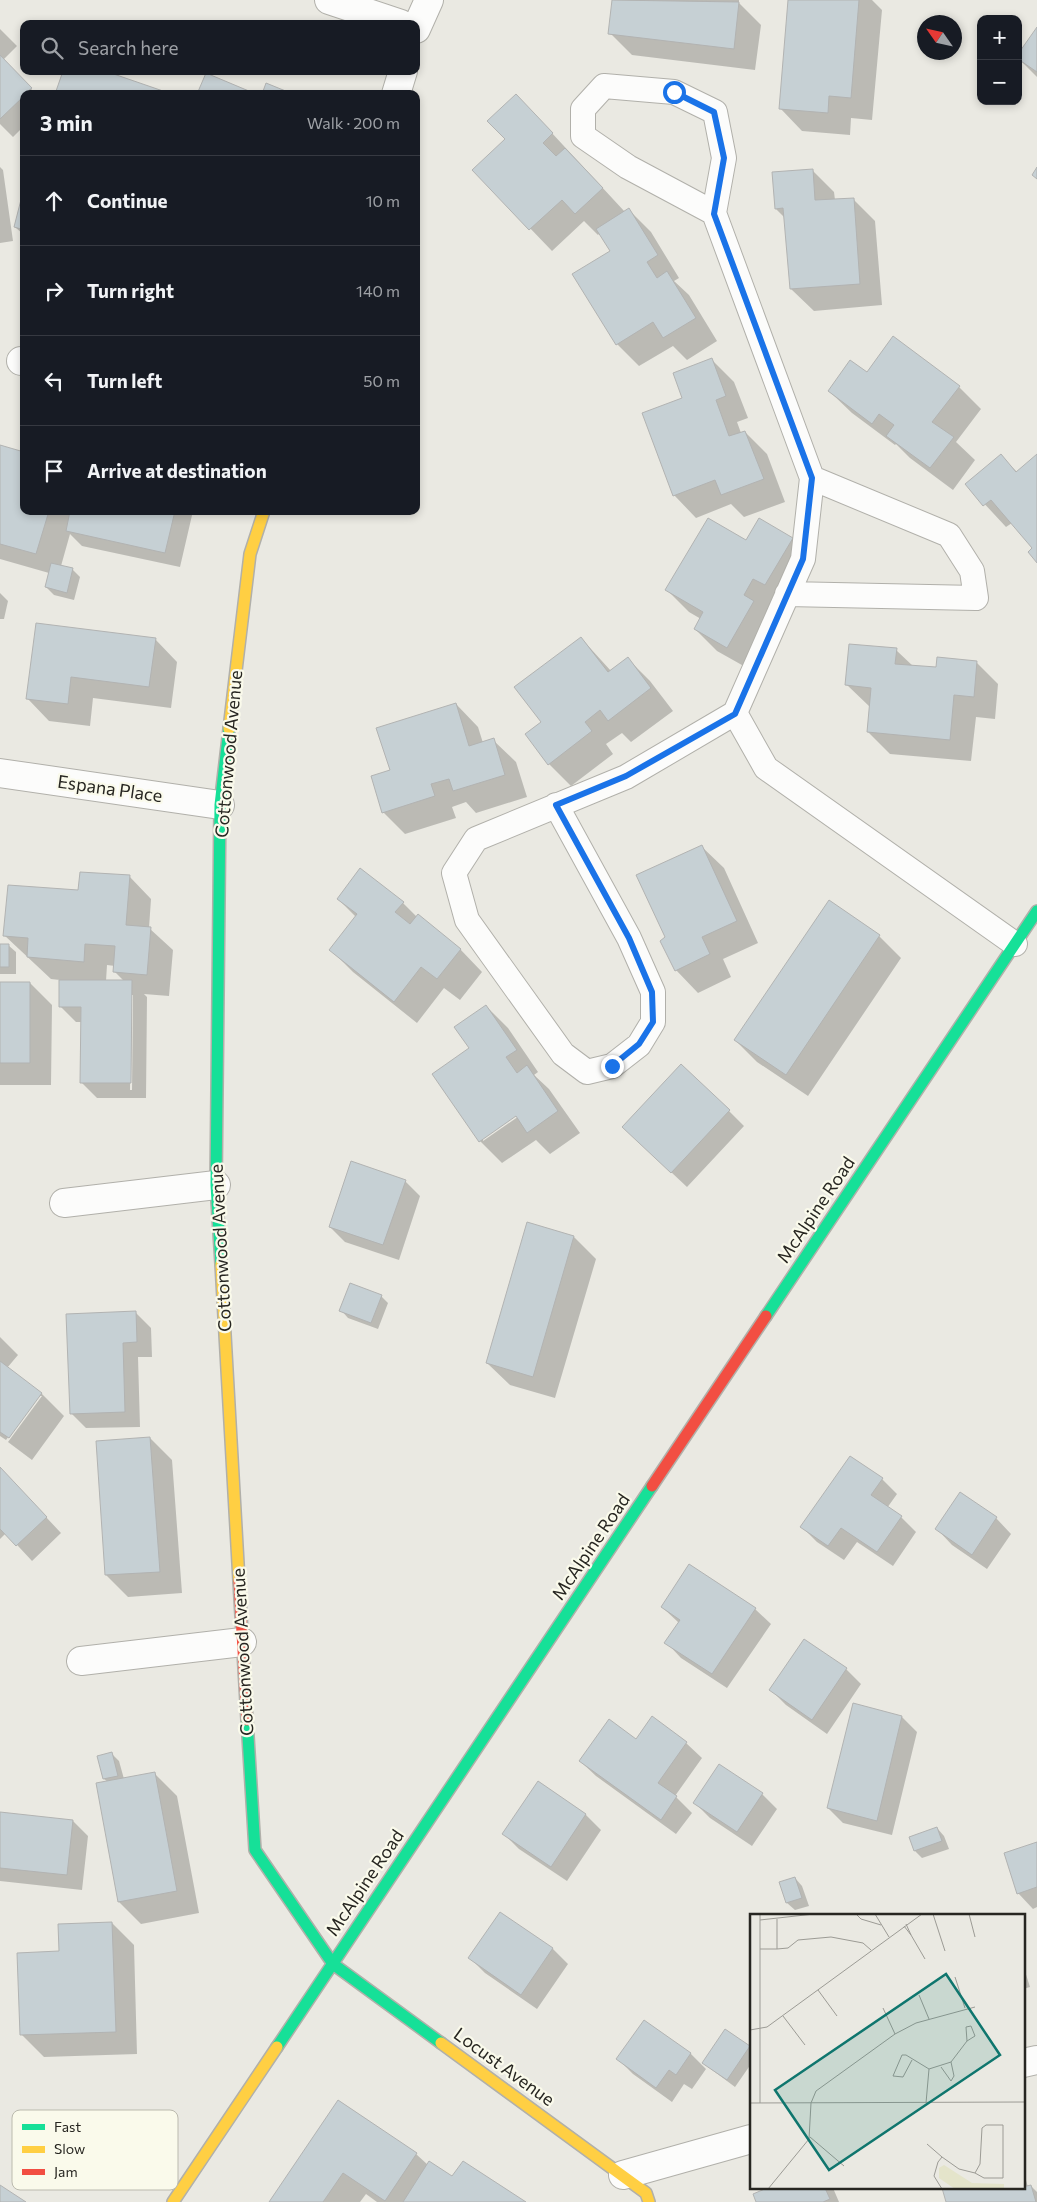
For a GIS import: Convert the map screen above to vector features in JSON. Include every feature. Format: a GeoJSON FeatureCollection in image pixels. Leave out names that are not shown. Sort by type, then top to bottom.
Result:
{"type":"FeatureCollection","features":[{"type":"Feature","properties":{"kind":"street"},"geometry":{"type":"LineString","coordinates":[[329,0],[389,20]]}},
{"type":"Feature","properties":{"kind":"street"},"geometry":{"type":"LineString","coordinates":[[420,20],[429,0]]}},
{"type":"Feature","properties":{"kind":"street"},"geometry":{"type":"LineString","coordinates":[[397,90],[402,75]]}},
{"type":"Feature","properties":{"kind":"street","name":"Cottonwood Avenue"},"geometry":{"type":"LineString","coordinates":[[263,515],[250,554],[220,805],[216,1185],[255,1850],[333,1964]]}},
{"type":"Feature","properties":{"kind":"street","name":"Espana Place"},"geometry":{"type":"LineString","coordinates":[[0,773],[220,805]]}},
{"type":"Feature","properties":{"kind":"street","name":"McAlpine Road"},"geometry":{"type":"LineString","coordinates":[[173,2202],[1037,911]]}},
{"type":"Feature","properties":{"kind":"street"},"geometry":{"type":"LineString","coordinates":[[64,1203],[216,1185]]}},
{"type":"Feature","properties":{"kind":"street"},"geometry":{"type":"LineString","coordinates":[[82,1661],[242,1642]]}},
{"type":"Feature","properties":{"kind":"street","name":"Locust Avenue"},"geometry":{"type":"LineString","coordinates":[[333,1964],[646,2192],[649,2202]]}},
{"type":"Feature","properties":{"kind":"street"},"geometry":{"type":"LineString","coordinates":[[1024,2063],[1037,2060]]}},
{"type":"Feature","properties":{"kind":"street"},"geometry":{"type":"LineString","coordinates":[[623,2175],[750,2139]]}},
{"type":"Feature","properties":{"kind":"lane"},"geometry":{"type":"LineString","coordinates":[[556,805],[629,938],[652,992],[653,1022],[639,1044],[612,1066],[587,1072],[563,1054],[467,920],[454,872],[476,839],[556,805],[626,776],[735,714],[803,559],[812,478],[714,214],[724,158],[714,112],[674,92],[604,86],[584,109],[583,136],[628,167],[714,214]]}},
{"type":"Feature","properties":{"kind":"lane"},"geometry":{"type":"LineString","coordinates":[[787,594],[976,598],[972,571],[949,536],[812,478]]}},
{"type":"Feature","properties":{"kind":"lane"},"geometry":{"type":"LineString","coordinates":[[735,714],[766,768],[1015,944]]}},
{"type":"Feature","properties":{"kind":"building"},"geometry":{"type":"Polygon","coordinates":[[[612,0],[739,2],[734,49],[608,34],[612,0]]]}},
{"type":"Feature","properties":{"kind":"building"},"geometry":{"type":"Polygon","coordinates":[[[788,0],[859,0],[851,98],[829,96],[828,113],[779,109],[788,0]]]}},
{"type":"Feature","properties":{"kind":"building"},"geometry":{"type":"Polygon","coordinates":[[[1037,27],[1037,72],[1022,62],[1022,48],[1037,27]]]}},
{"type":"Feature","properties":{"kind":"building"},"geometry":{"type":"Polygon","coordinates":[[[0,55],[32,88],[29,90],[20,90],[20,100],[0,119],[0,55]]]}},
{"type":"Feature","properties":{"kind":"building"},"geometry":{"type":"Polygon","coordinates":[[[62,75],[117,75],[160,90],[56,90],[62,75]]]}},
{"type":"Feature","properties":{"kind":"building"},"geometry":{"type":"Polygon","coordinates":[[[205,75],[211,75],[246,90],[199,90],[205,75]]]}},
{"type":"Feature","properties":{"kind":"building"},"geometry":{"type":"Polygon","coordinates":[[[266,83],[283,90],[263,90],[266,83]]]}},
{"type":"Feature","properties":{"kind":"building"},"geometry":{"type":"Polygon","coordinates":[[[516,94],[553,133],[543,143],[556,156],[565,148],[603,188],[575,214],[562,200],[529,230],[472,170],[505,139],[487,121],[516,94]]]}},
{"type":"Feature","properties":{"kind":"building"},"geometry":{"type":"Polygon","coordinates":[[[1037,167],[1037,179],[1032,175],[1037,167]]]}},
{"type":"Feature","properties":{"kind":"building"},"geometry":{"type":"Polygon","coordinates":[[[813,169],[815,200],[854,198],[860,284],[790,289],[783,208],[775,209],[772,172],[813,169]]]}},
{"type":"Feature","properties":{"kind":"building"},"geometry":{"type":"Polygon","coordinates":[[[20,204],[20,229],[14,227],[20,204]]]}},
{"type":"Feature","properties":{"kind":"building"},"geometry":{"type":"Polygon","coordinates":[[[629,208],[658,255],[647,262],[657,278],[667,271],[696,318],[663,338],[653,322],[616,345],[572,274],[610,251],[596,229],[629,208]]]}},
{"type":"Feature","properties":{"kind":"building"},"geometry":{"type":"Polygon","coordinates":[[[893,336],[960,386],[932,422],[954,437],[930,468],[886,436],[894,425],[879,414],[872,424],[828,391],[850,360],[867,372],[893,336]]]}},
{"type":"Feature","properties":{"kind":"building"},"geometry":{"type":"Polygon","coordinates":[[[712,358],[726,396],[716,400],[729,436],[745,431],[764,479],[721,495],[715,480],[673,496],[642,413],[682,398],[673,373],[712,358]]]}},
{"type":"Feature","properties":{"kind":"building"},"geometry":{"type":"Polygon","coordinates":[[[0,445],[20,451],[20,515],[48,515],[36,554],[0,544],[0,445]]]}},
{"type":"Feature","properties":{"kind":"building"},"geometry":{"type":"Polygon","coordinates":[[[1001,454],[1016,472],[1037,454],[1037,563],[1028,552],[1032,548],[991,500],[983,506],[965,484],[1001,454]]]}},
{"type":"Feature","properties":{"kind":"building"},"geometry":{"type":"Polygon","coordinates":[[[69,515],[174,515],[165,553],[66,531],[69,515]]]}},
{"type":"Feature","properties":{"kind":"building"},"geometry":{"type":"Polygon","coordinates":[[[708,518],[746,540],[759,518],[793,538],[765,585],[753,579],[744,595],[754,601],[727,648],[694,629],[703,612],[665,590],[708,518]]]}},
{"type":"Feature","properties":{"kind":"building"},"geometry":{"type":"Polygon","coordinates":[[[51,563],[73,568],[67,593],[45,587],[51,563]]]}},
{"type":"Feature","properties":{"kind":"building"},"geometry":{"type":"Polygon","coordinates":[[[36,623],[156,638],[149,687],[71,677],[68,704],[26,699],[36,623]]]}},
{"type":"Feature","properties":{"kind":"building"},"geometry":{"type":"Polygon","coordinates":[[[581,637],[608,672],[628,657],[651,688],[608,721],[600,710],[585,722],[592,731],[548,765],[525,734],[541,722],[514,687],[581,637]]]}},
{"type":"Feature","properties":{"kind":"building"},"geometry":{"type":"Polygon","coordinates":[[[849,644],[897,648],[895,664],[936,667],[937,657],[977,661],[974,697],[954,695],[950,740],[867,732],[871,688],[845,685],[849,644]]]}},
{"type":"Feature","properties":{"kind":"building"},"geometry":{"type":"Polygon","coordinates":[[[456,703],[469,746],[494,738],[505,775],[453,791],[449,779],[431,784],[435,796],[382,813],[371,776],[390,770],[376,728],[456,703]]]}},
{"type":"Feature","properties":{"kind":"building"},"geometry":{"type":"Polygon","coordinates":[[[702,845],[737,921],[702,937],[710,954],[675,971],[660,941],[665,937],[636,875],[702,845]]]}},
{"type":"Feature","properties":{"kind":"building"},"geometry":{"type":"Polygon","coordinates":[[[360,868],[404,902],[395,912],[410,924],[418,914],[461,949],[437,979],[421,967],[394,1002],[329,950],[357,914],[337,899],[360,868]]]}},
{"type":"Feature","properties":{"kind":"building"},"geometry":{"type":"Polygon","coordinates":[[[80,872],[130,875],[126,925],[151,927],[147,975],[113,972],[115,946],[85,944],[84,962],[27,957],[28,938],[3,936],[8,885],[78,890],[80,872]]]}},
{"type":"Feature","properties":{"kind":"building"},"geometry":{"type":"Polygon","coordinates":[[[829,900],[880,935],[786,1075],[734,1040],[829,900]]]}},
{"type":"Feature","properties":{"kind":"building"},"geometry":{"type":"Polygon","coordinates":[[[0,944],[9,944],[9,967],[0,967],[0,944]]]}},
{"type":"Feature","properties":{"kind":"building"},"geometry":{"type":"Polygon","coordinates":[[[59,980],[132,980],[131,1083],[80,1083],[81,1007],[59,1007],[59,980]]]}},
{"type":"Feature","properties":{"kind":"building"},"geometry":{"type":"Polygon","coordinates":[[[0,982],[30,982],[30,1063],[0,1063],[0,982]]]}},
{"type":"Feature","properties":{"kind":"building"},"geometry":{"type":"Polygon","coordinates":[[[486,1005],[517,1050],[506,1057],[517,1073],[527,1065],[558,1111],[527,1133],[516,1116],[479,1142],[432,1074],[469,1048],[454,1027],[486,1005]]]}},
{"type":"Feature","properties":{"kind":"building"},"geometry":{"type":"Polygon","coordinates":[[[681,1064],[730,1110],[671,1173],[622,1127],[681,1064]]]}},
{"type":"Feature","properties":{"kind":"building"},"geometry":{"type":"Polygon","coordinates":[[[351,1161],[406,1180],[383,1245],[329,1227],[351,1161]]]}},
{"type":"Feature","properties":{"kind":"building"},"geometry":{"type":"Polygon","coordinates":[[[527,1222],[574,1236],[533,1377],[486,1363],[527,1222]]]}},
{"type":"Feature","properties":{"kind":"building"},"geometry":{"type":"Polygon","coordinates":[[[350,1283],[382,1295],[371,1323],[339,1311],[350,1283]]]}},
{"type":"Feature","properties":{"kind":"building"},"geometry":{"type":"Polygon","coordinates":[[[136,1311],[137,1342],[123,1343],[125,1412],[70,1414],[66,1314],[136,1311]]]}},
{"type":"Feature","properties":{"kind":"building"},"geometry":{"type":"Polygon","coordinates":[[[0,1361],[42,1393],[9,1438],[0,1432],[0,1361]]]}},
{"type":"Feature","properties":{"kind":"building"},"geometry":{"type":"Polygon","coordinates":[[[150,1437],[160,1572],[105,1575],[96,1441],[150,1437]]]}},
{"type":"Feature","properties":{"kind":"building"},"geometry":{"type":"Polygon","coordinates":[[[850,1456],[883,1478],[871,1495],[902,1516],[877,1552],[841,1528],[828,1546],[800,1527],[850,1456]]]}},
{"type":"Feature","properties":{"kind":"building"},"geometry":{"type":"Polygon","coordinates":[[[0,1467],[47,1517],[16,1546],[0,1529],[0,1467]]]}},
{"type":"Feature","properties":{"kind":"building"},"geometry":{"type":"Polygon","coordinates":[[[960,1492],[997,1517],[972,1555],[935,1529],[960,1492]]]}},
{"type":"Feature","properties":{"kind":"building"},"geometry":{"type":"Polygon","coordinates":[[[689,1564],[756,1608],[712,1674],[664,1643],[680,1620],[661,1607],[689,1564]]]}},
{"type":"Feature","properties":{"kind":"building"},"geometry":{"type":"Polygon","coordinates":[[[804,1639],[847,1668],[812,1720],[769,1690],[804,1639]]]}},
{"type":"Feature","properties":{"kind":"building"},"geometry":{"type":"Polygon","coordinates":[[[853,1703],[902,1716],[877,1821],[827,1808],[853,1703]]]}},
{"type":"Feature","properties":{"kind":"building"},"geometry":{"type":"Polygon","coordinates":[[[652,1716],[687,1742],[658,1783],[677,1796],[661,1820],[579,1761],[609,1719],[636,1739],[652,1716]]]}},
{"type":"Feature","properties":{"kind":"building"},"geometry":{"type":"Polygon","coordinates":[[[112,1752],[118,1776],[103,1779],[97,1756],[112,1752]]]}},
{"type":"Feature","properties":{"kind":"building"},"geometry":{"type":"Polygon","coordinates":[[[719,1764],[763,1793],[737,1832],[693,1803],[719,1764]]]}},
{"type":"Feature","properties":{"kind":"building"},"geometry":{"type":"Polygon","coordinates":[[[155,1772],[177,1891],[118,1902],[96,1783],[155,1772]]]}},
{"type":"Feature","properties":{"kind":"building"},"geometry":{"type":"Polygon","coordinates":[[[538,1781],[586,1814],[551,1867],[502,1834],[538,1781]]]}},
{"type":"Feature","properties":{"kind":"building"},"geometry":{"type":"Polygon","coordinates":[[[0,1812],[73,1820],[67,1875],[0,1868],[0,1812]]]}},
{"type":"Feature","properties":{"kind":"building"},"geometry":{"type":"Polygon","coordinates":[[[937,1827],[942,1841],[914,1851],[909,1837],[937,1827]]]}},
{"type":"Feature","properties":{"kind":"building"},"geometry":{"type":"Polygon","coordinates":[[[1037,1842],[1037,1887],[1017,1894],[1004,1853],[1037,1842]]]}},
{"type":"Feature","properties":{"kind":"building"},"geometry":{"type":"Polygon","coordinates":[[[795,1877],[802,1898],[786,1903],[779,1882],[795,1877]]]}},
{"type":"Feature","properties":{"kind":"building"},"geometry":{"type":"Polygon","coordinates":[[[500,1912],[553,1948],[521,1995],[468,1958],[500,1912]]]}},
{"type":"Feature","properties":{"kind":"building"},"geometry":{"type":"Polygon","coordinates":[[[112,1922],[116,2032],[20,2035],[17,1953],[59,1951],[58,1924],[112,1922]]]}},
{"type":"Feature","properties":{"kind":"building"},"geometry":{"type":"Polygon","coordinates":[[[644,2020],[691,2053],[676,2075],[669,2070],[656,2088],[616,2059],[644,2020]]]}},
{"type":"Feature","properties":{"kind":"building"},"geometry":{"type":"Polygon","coordinates":[[[725,2029],[750,2046],[727,2080],[702,2063],[725,2029]]]}},
{"type":"Feature","properties":{"kind":"building"},"geometry":{"type":"Polygon","coordinates":[[[338,2100],[417,2153],[385,2201],[343,2173],[323,2202],[269,2202],[338,2100]]]}},
{"type":"Feature","properties":{"kind":"building"},"geometry":{"type":"Polygon","coordinates":[[[429,2161],[452,2176],[463,2161],[526,2202],[403,2202],[429,2161]]]}},
{"type":"Feature","properties":{"kind":"building"},"geometry":{"type":"Polygon","coordinates":[[[0,2185],[26,2202],[0,2202],[0,2185]]]}},
{"type":"Feature","properties":{"kind":"building"},"geometry":{"type":"Polygon","coordinates":[[[1031,2185],[1036,2202],[946,2202],[943,2190],[1024,2190],[1024,2187],[1031,2185]]]}},
{"type":"Feature","properties":{"kind":"building"},"geometry":{"type":"Polygon","coordinates":[[[762,2190],[826,2190],[830,2199],[823,2202],[756,2202],[753,2194],[762,2190]]]}},
{"type":"Feature","properties":{"kind":"traffic: fast"},"geometry":{"type":"LineString","coordinates":[[221,1264],[216,1185],[220,805],[229,729]]}},
{"type":"Feature","properties":{"kind":"traffic: fast"},"geometry":{"type":"LineString","coordinates":[[766,1316],[1037,911]]}},
{"type":"Feature","properties":{"kind":"traffic: fast"},"geometry":{"type":"LineString","coordinates":[[277,2047],[652,1486]]}},
{"type":"Feature","properties":{"kind":"traffic: fast"},"geometry":{"type":"LineString","coordinates":[[247,1720],[255,1850],[333,1964],[441,2043]]}},
{"type":"Feature","properties":{"kind":"traffic: slow"},"geometry":{"type":"LineString","coordinates":[[229,729],[250,554],[263,515]]}},
{"type":"Feature","properties":{"kind":"traffic: slow"},"geometry":{"type":"LineString","coordinates":[[221,1264],[239,1581]]}},
{"type":"Feature","properties":{"kind":"traffic: slow"},"geometry":{"type":"LineString","coordinates":[[441,2043],[646,2193],[649,2202]]}},
{"type":"Feature","properties":{"kind":"traffic: slow"},"geometry":{"type":"LineString","coordinates":[[173,2202],[277,2047]]}},
{"type":"Feature","properties":{"kind":"traffic: jam"},"geometry":{"type":"LineString","coordinates":[[652,1486],[766,1316]]}},
{"type":"Feature","properties":{"kind":"traffic: jam"},"geometry":{"type":"LineString","coordinates":[[239,1581],[247,1720]]}},
{"type":"Feature","properties":{"kind":"route"},"geometry":{"type":"LineString","coordinates":[[612,1066],[639,1044],[653,1022],[652,992],[629,938],[556,805],[626,776],[735,714],[803,559],[812,478],[714,214],[724,158],[714,112],[674,92]]}}]}
